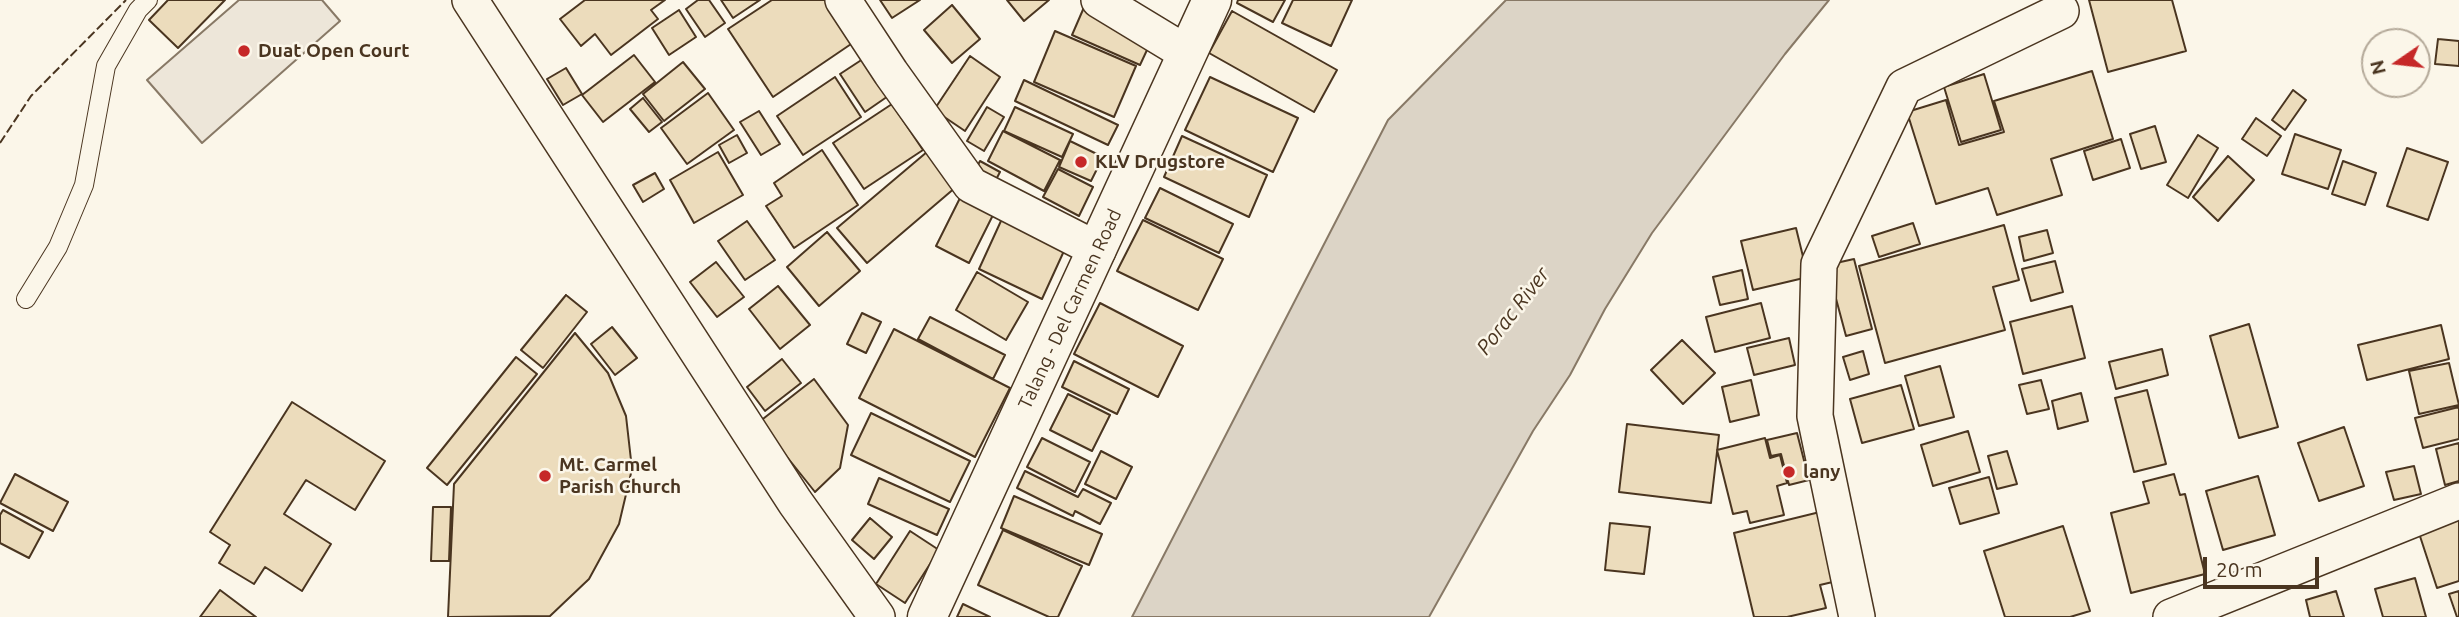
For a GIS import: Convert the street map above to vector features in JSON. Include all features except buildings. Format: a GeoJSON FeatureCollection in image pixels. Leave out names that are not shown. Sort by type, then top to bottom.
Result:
{"type":"FeatureCollection","features":[{"type":"Feature","properties":{"kind":"street"},"geometry":{"type":"LineString","coordinates":[[470,0],[795,502],[877,617]]}},
{"type":"Feature","properties":{"kind":"street"},"geometry":{"type":"LineString","coordinates":[[843,0],[971,185],[1098,250]]}},
{"type":"Feature","properties":{"kind":"street"},"geometry":{"type":"LineString","coordinates":[[1099,0],[1188,54]]}},
{"type":"Feature","properties":{"kind":"street","name":"Talang - Del Carmen Road"},"geometry":{"type":"LineString","coordinates":[[927,617],[1212,0]]}},
{"type":"Feature","properties":{"kind":"street"},"geometry":{"type":"LineString","coordinates":[[1857,617],[1815,415],[1819,264],[1904,87],[2061,11]]}},
{"type":"Feature","properties":{"kind":"street"},"geometry":{"type":"LineString","coordinates":[[2171,617],[2459,501]]}},
{"type":"Feature","properties":{"kind":"lane"},"geometry":{"type":"LineString","coordinates":[[26,299],[58,247],[84,185],[106,66],[138,10],[148,0]]}},
{"type":"Feature","properties":{"kind":"shaded area","name":"Duat Open Court"},"geometry":{"type":"Polygon","coordinates":[[[239,0],[322,0],[340,21],[202,143],[147,80],[239,0]]]}},
{"type":"Feature","properties":{"kind":"water","name":"Porac River"},"geometry":{"type":"Polygon","coordinates":[[[1506,0],[1829,0],[1785,54],[1652,233],[1605,309],[1570,375],[1533,431],[1429,617],[1132,617],[1388,120],[1506,0]]]}},
{"type":"Feature","properties":{"kind":"fence"},"geometry":{"type":"LineString","coordinates":[[0,143],[31,96],[126,0]]}},
{"type":"Feature","properties":{"kind":"place","name":"Duat Open Court"},"geometry":{"type":"Point","coordinates":[244,51]}},
{"type":"Feature","properties":{"kind":"place","name":"KLV Drugstore"},"geometry":{"type":"Point","coordinates":[1081,162]}},
{"type":"Feature","properties":{"kind":"place","name":"lany"},"geometry":{"type":"Point","coordinates":[1789,472]}},
{"type":"Feature","properties":{"kind":"place","name":"Mt. Carmel Parish Church"},"geometry":{"type":"Point","coordinates":[545,476]}}]}
